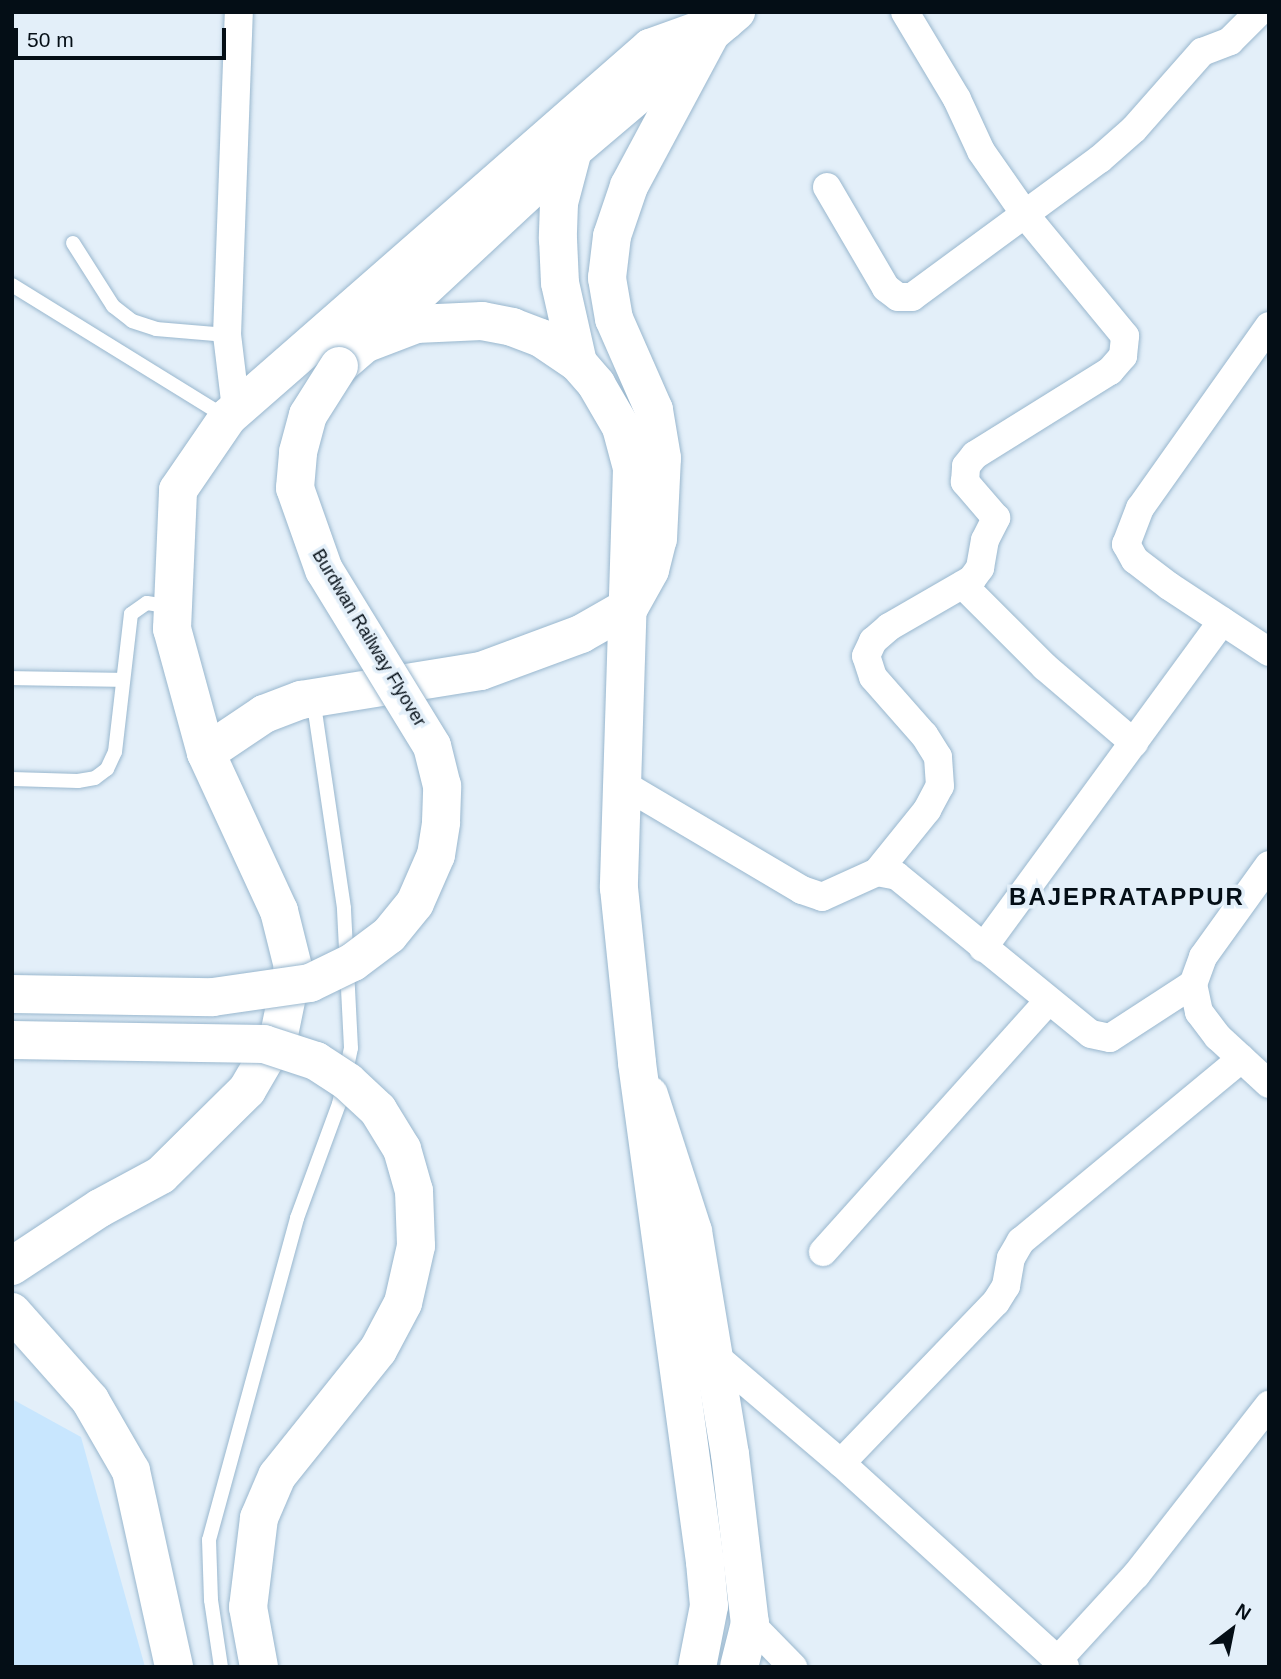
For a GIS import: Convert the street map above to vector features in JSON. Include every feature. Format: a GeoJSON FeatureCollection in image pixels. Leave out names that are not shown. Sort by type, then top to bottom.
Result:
{"type":"FeatureCollection","features":[{"type":"Feature","properties":{"kind":"main road","name":"Burdwan Railway Flyover"},"geometry":{"type":"LineString","coordinates":[[12,994],[214,997],[310,983],[353,962],[389,935],[415,903],[436,855],[441,822],[442,786],[432,746],[324,570],[295,488],[298,452],[308,415],[351,355],[573,150],[724,23]]}},
{"type":"Feature","properties":{"kind":"main road"},"geometry":{"type":"LineString","coordinates":[[12,1266],[162,1175],[247,1090],[279,1035],[293,967],[279,911],[206,753],[172,629],[178,490],[232,413],[650,48],[724,23]]}},
{"type":"Feature","properties":{"kind":"main road"},"geometry":{"type":"LineString","coordinates":[[206,753],[264,714],[313,698],[481,671],[581,634],[630,606],[650,570],[658,538],[662,458],[654,410],[614,319],[607,278],[612,236],[629,186],[724,23]]}},
{"type":"Feature","properties":{"kind":"main road"},"geometry":{"type":"LineString","coordinates":[[573,150],[559,203],[558,239],[560,283],[578,363]]}},
{"type":"Feature","properties":{"kind":"main road"},"geometry":{"type":"LineString","coordinates":[[351,355],[416,324],[482,321],[541,338],[578,363],[611,405],[632,468],[630,606],[621,783],[624,949],[709,1606],[697,1667]]}},
{"type":"Feature","properties":{"kind":"main road"},"geometry":{"type":"LineString","coordinates":[[12,1040],[264,1044],[316,1061],[348,1082],[378,1110],[402,1149],[414,1191],[416,1246],[403,1303],[378,1350],[284,1465],[259,1518],[248,1607],[259,1667]]}},
{"type":"Feature","properties":{"kind":"main road"},"geometry":{"type":"LineString","coordinates":[[637,1063],[682,1186],[713,1354],[750,1623],[739,1667]]}},
{"type":"Feature","properties":{"kind":"main road"},"geometry":{"type":"LineString","coordinates":[[12,1312],[90,1400],[131,1471],[174,1667]]}},
{"type":"Feature","properties":{"kind":"street"},"geometry":{"type":"LineString","coordinates":[[232,413],[227,335],[239,12]]}},
{"type":"Feature","properties":{"kind":"street"},"geometry":{"type":"LineString","coordinates":[[621,783],[802,890],[821,897],[877,872],[927,810],[940,786],[939,767],[924,735],[873,677],[866,656],[873,641],[889,627],[963,585],[980,568],[985,540],[996,518],[965,482],[966,466],[975,455],[1110,371],[1123,356],[1125,336],[1109,312],[1027,217],[981,151],[957,99],[905,12]]}},
{"type":"Feature","properties":{"kind":"street"},"geometry":{"type":"LineString","coordinates":[[827,187],[886,288],[898,297],[912,297],[1027,217],[1134,129],[1202,52],[1230,41],[1259,12]]}},
{"type":"Feature","properties":{"kind":"street"},"geometry":{"type":"LineString","coordinates":[[1269,326],[1128,528],[1126,544],[1135,560],[1269,652]]}},
{"type":"Feature","properties":{"kind":"street"},"geometry":{"type":"LineString","coordinates":[[963,585],[1045,667],[1134,743]]}},
{"type":"Feature","properties":{"kind":"street"},"geometry":{"type":"LineString","coordinates":[[984,948],[1222,621]]}},
{"type":"Feature","properties":{"kind":"street"},"geometry":{"type":"LineString","coordinates":[[1269,866],[1203,957],[1193,984],[1199,1012],[1241,1059],[1269,1084]]}},
{"type":"Feature","properties":{"kind":"street"},"geometry":{"type":"LineString","coordinates":[[877,872],[897,876],[1091,1034],[1110,1038],[1193,984]]}},
{"type":"Feature","properties":{"kind":"street"},"geometry":{"type":"LineString","coordinates":[[823,1252],[1048,1001]]}},
{"type":"Feature","properties":{"kind":"street"},"geometry":{"type":"LineString","coordinates":[[841,1463],[996,1302],[1006,1286],[1011,1258],[1021,1241],[1241,1059]]}},
{"type":"Feature","properties":{"kind":"street"},"geometry":{"type":"LineString","coordinates":[[713,1354],[841,1463],[1062,1663],[1136,1575],[1269,1405]]}},
{"type":"Feature","properties":{"kind":"street"},"geometry":{"type":"LineString","coordinates":[[750,1623],[793,1667]]}},
{"type":"Feature","properties":{"kind":"lane"},"geometry":{"type":"LineString","coordinates":[[73,243],[113,306],[132,321],[156,329],[227,335]]}},
{"type":"Feature","properties":{"kind":"lane"},"geometry":{"type":"LineString","coordinates":[[12,285],[232,413]]}},
{"type":"Feature","properties":{"kind":"lane"},"geometry":{"type":"LineString","coordinates":[[12,779],[78,781],[95,778],[107,769],[115,752],[131,614],[147,603],[173,607]]}},
{"type":"Feature","properties":{"kind":"lane"},"geometry":{"type":"LineString","coordinates":[[12,678],[123,680]]}},
{"type":"Feature","properties":{"kind":"lane"},"geometry":{"type":"LineString","coordinates":[[221,1667],[211,1600],[212,1527],[297,1218],[339,1104],[351,1048],[344,908],[313,698]]}},
{"type":"Feature","properties":{"kind":"shaded area"},"geometry":{"type":"Polygon","coordinates":[[[12,1399],[81,1437],[145,1667],[12,1667],[12,1399]]]}},
{"type":"Feature","properties":{"kind":"district","name":"BAJEPRATAPPUR"},"geometry":{"type":"Point","coordinates":[1127,897]}}]}
